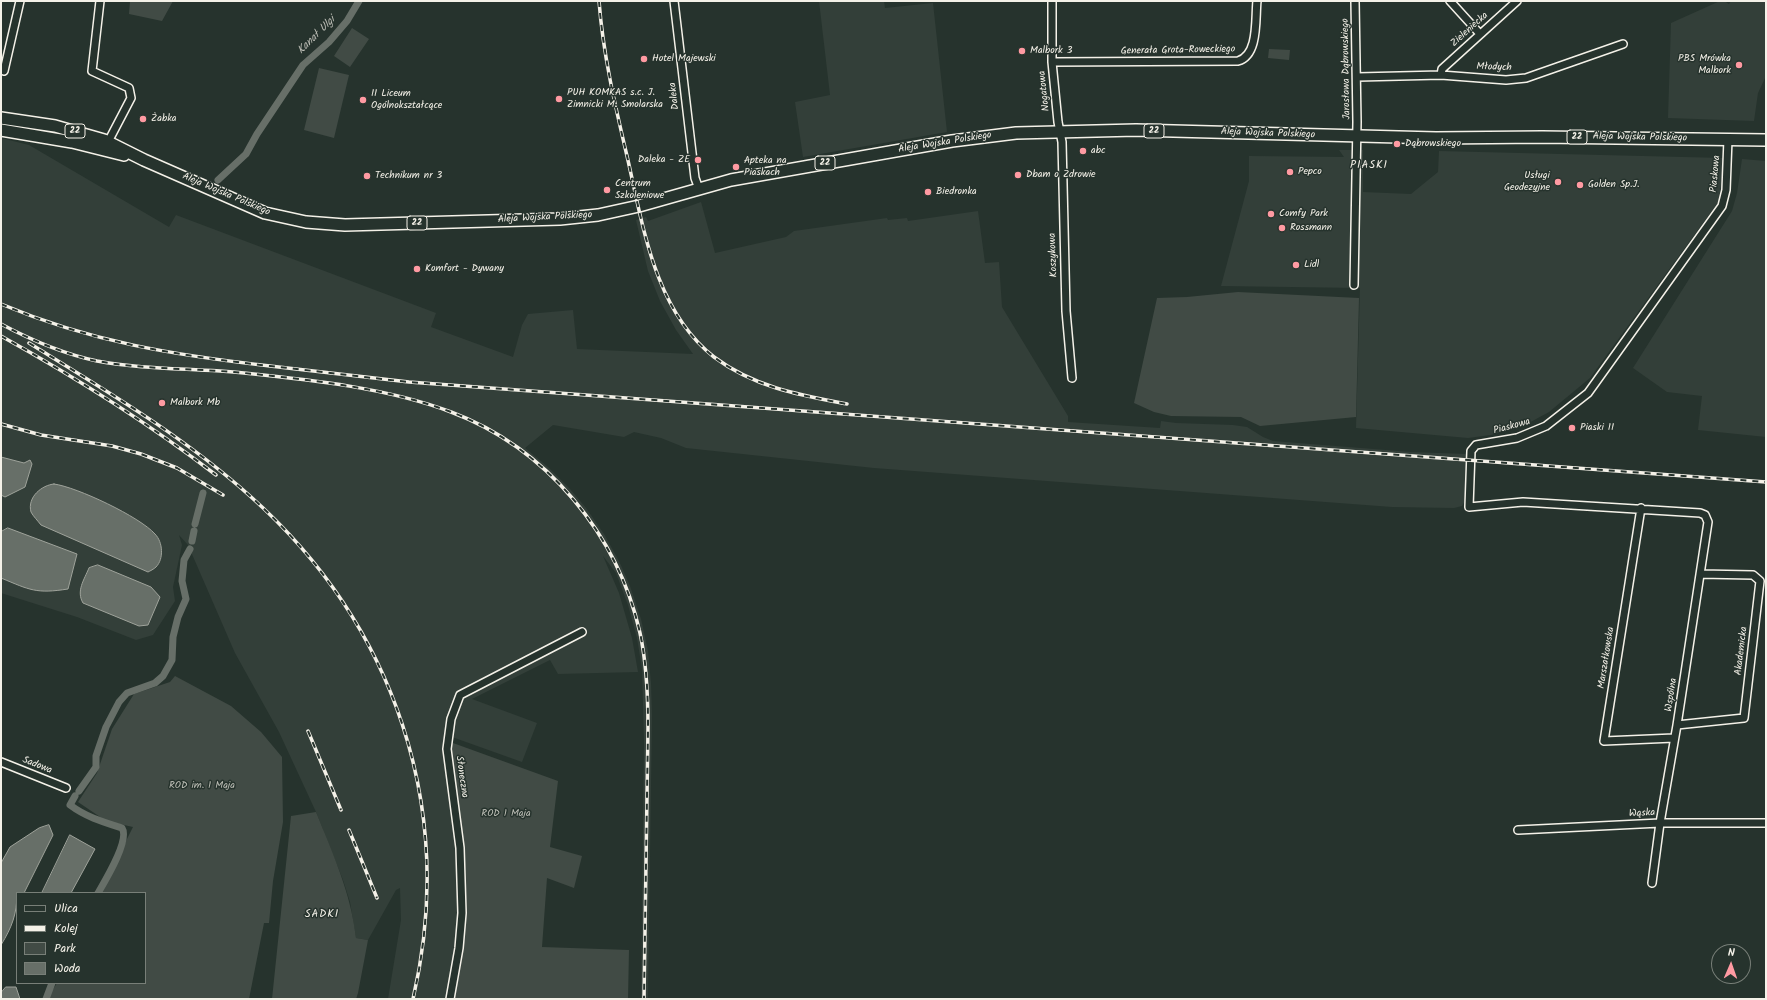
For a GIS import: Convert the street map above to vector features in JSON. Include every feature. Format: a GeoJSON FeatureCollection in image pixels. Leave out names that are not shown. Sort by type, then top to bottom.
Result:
{"type":"FeatureCollection","features":[{"type":"Feature","properties":{"kind":"main road","name":"Aleja Wojska Polskiego"},"geometry":{"type":"LineString","coordinates":[[1,118],[55,126],[108,142],[144,160],[259,210],[290,219],[328,224],[573,218],[598,215],[639,206],[731,180],[952,141],[1016,133],[1060,131],[1159,131],[1357,136],[1766,140]]}},
{"type":"Feature","properties":{"kind":"main road","name":"Aleja Wojska Polskiego"},"geometry":{"type":"LineString","coordinates":[[1,130],[72,142],[144,160]]}},
{"type":"Feature","properties":{"kind":"street"},"geometry":{"type":"LineString","coordinates":[[1,70],[4,70],[20,1]]}},
{"type":"Feature","properties":{"kind":"street"},"geometry":{"type":"LineString","coordinates":[[100,1],[92,71],[129,88],[131,98],[108,142]]}},
{"type":"Feature","properties":{"kind":"street","name":"Daleka"},"geometry":{"type":"LineString","coordinates":[[674,1],[695,178],[699,189]]}},
{"type":"Feature","properties":{"kind":"street","name":"Nogatowa"},"geometry":{"type":"LineString","coordinates":[[1052,1],[1052,62],[1060,131]]}},
{"type":"Feature","properties":{"kind":"street","name":"Generała Grota-Roweckiego"},"geometry":{"type":"LineString","coordinates":[[1052,62],[1207,62],[1241,60],[1247,56],[1251,49],[1257,1]]}},
{"type":"Feature","properties":{"kind":"street","name":"Jarosława Dąbrowskiego"},"geometry":{"type":"LineString","coordinates":[[1354,285],[1358,77],[1356,1]]}},
{"type":"Feature","properties":{"kind":"street"},"geometry":{"type":"LineString","coordinates":[[1450,1],[1480,34]]}},
{"type":"Feature","properties":{"kind":"street","name":"Zieleniecka"},"geometry":{"type":"LineString","coordinates":[[1441,75],[1442,69],[1517,1]]}},
{"type":"Feature","properties":{"kind":"street","name":"Młodych"},"geometry":{"type":"LineString","coordinates":[[1358,77],[1441,75],[1506,80],[1526,78],[1623,44]]}},
{"type":"Feature","properties":{"kind":"street","name":"Koszykowa"},"geometry":{"type":"LineString","coordinates":[[1060,131],[1062,142],[1066,311],[1072,378]]}},
{"type":"Feature","properties":{"kind":"street","name":"Piaskowa"},"geometry":{"type":"LineString","coordinates":[[1700,513],[1641,508],[1523,502],[1469,507],[1471,451],[1476,445],[1517,438],[1546,426],[1588,393],[1722,206],[1726,190],[1728,139]]}},
{"type":"Feature","properties":{"kind":"street","name":"Marszałkowska"},"geometry":{"type":"LineString","coordinates":[[1641,508],[1604,741],[1674,738]]}},
{"type":"Feature","properties":{"kind":"street","name":"Wspólna"},"geometry":{"type":"LineString","coordinates":[[1652,883],[1660,823],[1677,725],[1708,522],[1705,515],[1700,513]]}},
{"type":"Feature","properties":{"kind":"street","name":"Akademicka"},"geometry":{"type":"LineString","coordinates":[[1677,725],[1744,718],[1760,581],[1753,575],[1700,574]]}},
{"type":"Feature","properties":{"kind":"street","name":"Słoneczna"},"geometry":{"type":"LineString","coordinates":[[450,999],[459,948],[462,913],[460,848],[447,749],[451,719],[460,695],[582,632]]}},
{"type":"Feature","properties":{"kind":"street","name":"Sadowa"},"geometry":{"type":"LineString","coordinates":[[1,762],[66,788]]}},
{"type":"Feature","properties":{"kind":"street","name":"Wąska"},"geometry":{"type":"LineString","coordinates":[[1518,830],[1660,823],[1766,823]]}},
{"type":"Feature","properties":{"kind":"shaded area"},"geometry":{"type":"Polygon","coordinates":[[[819,1],[884,1],[885,8],[933,3],[947,132],[803,157],[795,102],[830,95],[819,1]]]}},
{"type":"Feature","properties":{"kind":"shaded area"},"geometry":{"type":"Polygon","coordinates":[[[1720,1],[1724,1],[1729,4],[1731,1],[1766,1],[1766,76],[1758,93],[1754,121],[1668,118],[1671,23],[1720,1]]]}},
{"type":"Feature","properties":{"kind":"shaded area"},"geometry":{"type":"Polygon","coordinates":[[[1,138],[29,145],[169,227],[176,215],[436,313],[431,327],[513,357],[522,325],[528,314],[573,310],[577,349],[693,354],[676,330],[660,301],[648,271],[636,220],[646,217],[648,221],[701,202],[715,253],[786,237],[794,231],[887,218],[888,220],[907,218],[908,221],[978,211],[985,263],[999,262],[1002,307],[1068,416],[1068,422],[1160,428],[1161,421],[1233,425],[1247,427],[1263,437],[1273,441],[1411,452],[1467,454],[1466,499],[1462,506],[1454,508],[1392,507],[874,468],[686,448],[661,438],[634,432],[624,437],[553,425],[525,448],[548,467],[570,489],[586,508],[604,534],[619,561],[630,586],[641,619],[648,651],[652,715],[648,999],[641,999],[644,741],[642,669],[637,638],[628,605],[616,573],[603,556],[619,593],[632,638],[638,672],[558,674],[550,660],[472,699],[537,723],[522,762],[452,737],[445,739],[444,761],[457,845],[459,899],[454,957],[447,999],[388,999],[401,920],[400,888],[396,890],[368,940],[356,938],[350,902],[343,880],[316,812],[279,732],[235,653],[188,545],[179,535],[182,545],[173,587],[175,601],[153,635],[136,640],[77,617],[1,593],[1,138]]]}},
{"type":"Feature","properties":{"kind":"shaded area"},"geometry":{"type":"Polygon","coordinates":[[[1339,150],[1363,150],[1363,192],[1411,194],[1438,172],[1439,151],[1724,158],[1719,201],[1590,378],[1549,412],[1525,425],[1491,435],[1468,438],[1356,428],[1360,288],[1221,286],[1249,181],[1249,156],[1344,157],[1339,150]]]}},
{"type":"Feature","properties":{"kind":"shaded area"},"geometry":{"type":"Polygon","coordinates":[[[1742,159],[1766,161],[1766,437],[1698,430],[1702,396],[1667,392],[1633,368],[1732,211],[1737,193],[1742,159]]]}},
{"type":"Feature","properties":{"kind":"green space"},"geometry":{"type":"Polygon","coordinates":[[[130,1],[173,1],[162,21],[129,14],[130,1]]]}},
{"type":"Feature","properties":{"kind":"green space"},"geometry":{"type":"Polygon","coordinates":[[[352,28],[369,39],[350,67],[334,56],[352,28]]]}},
{"type":"Feature","properties":{"kind":"green space"},"geometry":{"type":"Polygon","coordinates":[[[1269,49],[1290,50],[1289,60],[1268,58],[1269,49]]]}},
{"type":"Feature","properties":{"kind":"green space"},"geometry":{"type":"Polygon","coordinates":[[[319,68],[349,75],[334,138],[304,130],[319,68]]]}},
{"type":"Feature","properties":{"kind":"green space"},"geometry":{"type":"Polygon","coordinates":[[[1238,292],[1359,298],[1356,417],[1260,426],[1241,417],[1171,416],[1154,412],[1134,403],[1157,298],[1187,297],[1238,292]]]}},
{"type":"Feature","properties":{"kind":"green space","name":"ROD im. 1 Maja"},"geometry":{"type":"Polygon","coordinates":[[[175,676],[231,706],[261,732],[282,757],[283,822],[273,881],[269,923],[264,923],[249,999],[47,999],[56,984],[146,984],[146,892],[100,892],[133,827],[106,821],[78,802],[97,773],[112,729],[134,694],[170,682],[175,676]]]}},
{"type":"Feature","properties":{"kind":"green space","name":"ROD 1 Maja"},"geometry":{"type":"Polygon","coordinates":[[[453,743],[558,781],[550,847],[582,856],[574,888],[547,878],[542,947],[629,950],[628,999],[453,999],[460,968],[465,905],[464,873],[458,810],[449,747],[453,743]]]}},
{"type":"Feature","properties":{"kind":"green space"},"geometry":{"type":"Polygon","coordinates":[[[316,812],[346,889],[354,921],[356,938],[368,940],[358,993],[356,999],[272,999],[291,816],[316,812]]]}},
{"type":"Feature","properties":{"kind":"water"},"geometry":{"type":"Polygon","coordinates":[[[1,457],[24,463],[30,460],[32,464],[25,487],[5,497],[1,495],[1,457]]]}},
{"type":"Feature","properties":{"kind":"water"},"geometry":{"type":"Polygon","coordinates":[[[54,484],[64,486],[108,504],[136,519],[147,527],[158,537],[160,541],[162,550],[159,564],[148,572],[41,525],[31,512],[31,501],[40,489],[54,484]]]}},
{"type":"Feature","properties":{"kind":"water"},"geometry":{"type":"Polygon","coordinates":[[[8,528],[77,554],[68,589],[48,591],[33,590],[1,578],[1,532],[8,528]]]}},
{"type":"Feature","properties":{"kind":"water"},"geometry":{"type":"Polygon","coordinates":[[[98,565],[151,587],[160,597],[148,625],[139,626],[83,603],[80,594],[83,581],[89,568],[98,565]]]}},
{"type":"Feature","properties":{"kind":"water"},"geometry":{"type":"Polygon","coordinates":[[[49,825],[53,835],[24,892],[16,892],[16,907],[13,920],[1,945],[1,863],[10,847],[39,828],[49,825]]]}},
{"type":"Feature","properties":{"kind":"water"},"geometry":{"type":"Polygon","coordinates":[[[70,835],[95,849],[72,892],[42,892],[70,835]]]}},
{"type":"Feature","properties":{"kind":"water"},"geometry":{"type":"Polygon","coordinates":[[[6,987],[16,987],[20,999],[1,999],[1,993],[6,987]]]}},
{"type":"Feature","properties":{"kind":"waterway"},"geometry":{"type":"LineString","coordinates":[[218,180],[246,154],[257,134],[303,65],[329,42],[347,21],[359,1]]}},
{"type":"Feature","properties":{"kind":"waterway"},"geometry":{"type":"LineString","coordinates":[[195,524],[203,493]]}},
{"type":"Feature","properties":{"kind":"waterway"},"geometry":{"type":"LineString","coordinates":[[192,541],[194,531]]}},
{"type":"Feature","properties":{"kind":"waterway"},"geometry":{"type":"LineString","coordinates":[[79,791],[96,767],[96,756],[106,727],[119,702],[127,693],[155,683],[163,676],[172,660],[173,637],[178,617],[186,599],[182,581],[184,560],[190,549]]}},
{"type":"Feature","properties":{"kind":"waterway"},"geometry":{"type":"LineString","coordinates":[[75,796],[70,805],[88,816],[122,828],[124,834],[120,851],[99,892]]}},
{"type":"Feature","properties":{"kind":"waterway","name":"Kanał Ulgi"},"geometry":{"type":"LineString","coordinates":[[46,999],[52,984]]}},
{"type":"Feature","properties":{"kind":"railway"},"geometry":{"type":"LineString","coordinates":[[599,1],[603,40],[610,79],[639,210],[654,265],[664,291],[677,315],[694,338],[714,357],[745,376],[761,383],[794,393],[847,404]]}},
{"type":"Feature","properties":{"kind":"railway"},"geometry":{"type":"LineString","coordinates":[[1,304],[68,328],[166,352],[235,362],[409,382],[1766,482]]}},
{"type":"Feature","properties":{"kind":"railway"},"geometry":{"type":"LineString","coordinates":[[1,324],[48,346],[72,355],[97,361],[133,366],[226,371],[323,382],[376,391],[427,404],[451,412],[486,428],[518,448],[547,472],[573,499],[596,530],[615,562],[630,597],[640,633],[646,669],[648,728],[644,999]]}},
{"type":"Feature","properties":{"kind":"railway"},"geometry":{"type":"LineString","coordinates":[[1,336],[111,401],[216,475]]}},
{"type":"Feature","properties":{"kind":"railway"},"geometry":{"type":"LineString","coordinates":[[29,343],[143,415],[198,453],[224,474],[250,496],[300,547],[343,602],[377,662],[402,725],[419,790],[426,858],[425,928],[413,999]]}},
{"type":"Feature","properties":{"kind":"railway"},"geometry":{"type":"LineString","coordinates":[[1,424],[41,435],[112,446],[141,454],[177,468],[223,495]]}},
{"type":"Feature","properties":{"kind":"railway"},"geometry":{"type":"LineString","coordinates":[[308,731],[341,810]]}},
{"type":"Feature","properties":{"kind":"railway"},"geometry":{"type":"LineString","coordinates":[[349,830],[377,898]]}},
{"type":"Feature","properties":{"kind":"place","name":"Malbork 3"},"geometry":{"type":"Point","coordinates":[1022,51]}},
{"type":"Feature","properties":{"kind":"place","name":"Hotel Majewski"},"geometry":{"type":"Point","coordinates":[644,59]}},
{"type":"Feature","properties":{"kind":"place","name":"PBS Mrówka Malbork"},"geometry":{"type":"Point","coordinates":[1739,65]}},
{"type":"Feature","properties":{"kind":"place","name":"PUH KOMKAS s.c. J. Zimnicki M. Smolarska"},"geometry":{"type":"Point","coordinates":[559,99]}},
{"type":"Feature","properties":{"kind":"place","name":"II Liceum Ogólnokształcące"},"geometry":{"type":"Point","coordinates":[363,100]}},
{"type":"Feature","properties":{"kind":"place","name":"Żabka"},"geometry":{"type":"Point","coordinates":[143,119]}},
{"type":"Feature","properties":{"kind":"place","name":"Dąbrowskiego"},"geometry":{"type":"Point","coordinates":[1397,144]}},
{"type":"Feature","properties":{"kind":"place","name":"abc"},"geometry":{"type":"Point","coordinates":[1083,151]}},
{"type":"Feature","properties":{"kind":"place","name":"Daleka - ZE"},"geometry":{"type":"Point","coordinates":[698,160]}},
{"type":"Feature","properties":{"kind":"place","name":"Apteka na Piaskach"},"geometry":{"type":"Point","coordinates":[736,167]}},
{"type":"Feature","properties":{"kind":"place","name":"Pepco"},"geometry":{"type":"Point","coordinates":[1290,172]}},
{"type":"Feature","properties":{"kind":"place","name":"Dbam o Zdrowie"},"geometry":{"type":"Point","coordinates":[1018,175]}},
{"type":"Feature","properties":{"kind":"place","name":"Technikum nr 3"},"geometry":{"type":"Point","coordinates":[367,176]}},
{"type":"Feature","properties":{"kind":"place","name":"Usługi Geodezyjne"},"geometry":{"type":"Point","coordinates":[1558,182]}},
{"type":"Feature","properties":{"kind":"place","name":"Golden Sp.J."},"geometry":{"type":"Point","coordinates":[1580,185]}},
{"type":"Feature","properties":{"kind":"place","name":"Centrum Szkoleniowe"},"geometry":{"type":"Point","coordinates":[607,190]}},
{"type":"Feature","properties":{"kind":"place","name":"Biedronka"},"geometry":{"type":"Point","coordinates":[928,192]}},
{"type":"Feature","properties":{"kind":"place","name":"Comfy Park"},"geometry":{"type":"Point","coordinates":[1271,214]}},
{"type":"Feature","properties":{"kind":"place","name":"Rossmann"},"geometry":{"type":"Point","coordinates":[1282,228]}},
{"type":"Feature","properties":{"kind":"place","name":"Lidl"},"geometry":{"type":"Point","coordinates":[1296,265]}},
{"type":"Feature","properties":{"kind":"place","name":"Komfort - Dywany"},"geometry":{"type":"Point","coordinates":[417,269]}},
{"type":"Feature","properties":{"kind":"place","name":"Malbork Mb"},"geometry":{"type":"Point","coordinates":[162,403]}},
{"type":"Feature","properties":{"kind":"place","name":"Piaski II"},"geometry":{"type":"Point","coordinates":[1572,428]}},
{"type":"Feature","properties":{"kind":"district","name":"PIASKI"},"geometry":{"type":"Point","coordinates":[1369,166]}},
{"type":"Feature","properties":{"kind":"district","name":"SADKI"},"geometry":{"type":"Point","coordinates":[322,915]}}]}
